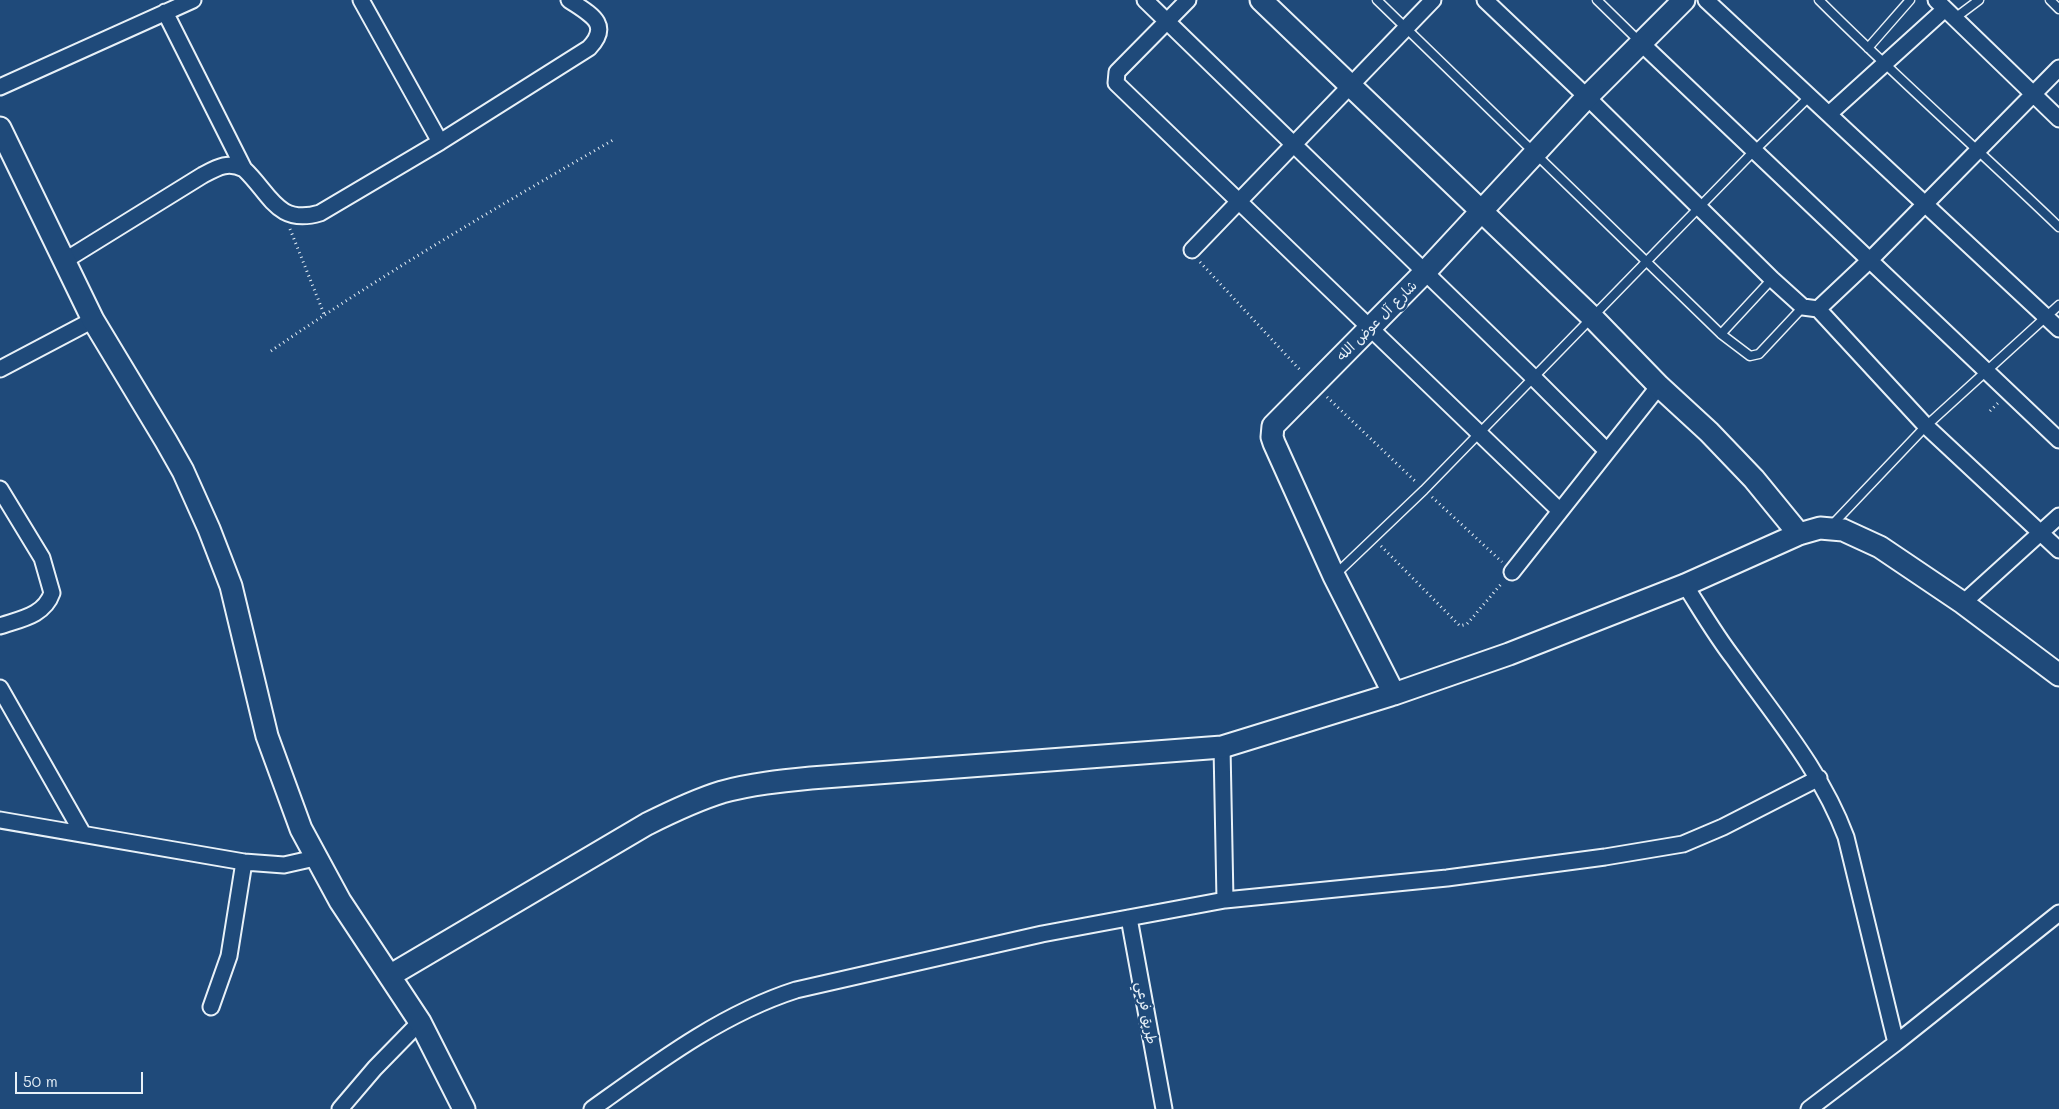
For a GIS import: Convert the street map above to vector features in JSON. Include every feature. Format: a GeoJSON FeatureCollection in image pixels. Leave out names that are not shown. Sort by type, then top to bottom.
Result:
{"type":"FeatureCollection","features":[{"type":"Feature","properties":{"kind":"street"},"geometry":{"type":"LineString","coordinates":[[0,87],[193,0]]}},
{"type":"Feature","properties":{"kind":"street"},"geometry":{"type":"LineString","coordinates":[[361,0],[440,142]]}},
{"type":"Feature","properties":{"kind":"street"},"geometry":{"type":"LineString","coordinates":[[165,12],[244,169],[284,212],[300,217],[320,213],[440,142],[589,48],[598,38],[600,30],[596,20],[569,0]]}},
{"type":"Feature","properties":{"kind":"street"},"geometry":{"type":"LineString","coordinates":[[1145,0],[1534,378],[1606,451]]}},
{"type":"Feature","properties":{"kind":"street"},"geometry":{"type":"LineString","coordinates":[[1188,0],[1117,72],[1116,83],[1560,511]]}},
{"type":"Feature","properties":{"kind":"street"},"geometry":{"type":"LineString","coordinates":[[1261,0],[1593,318],[1754,479],[1799,534]]}},
{"type":"Feature","properties":{"kind":"street"},"geometry":{"type":"LineString","coordinates":[[1192,250],[1434,0]]}},
{"type":"Feature","properties":{"kind":"street"},"geometry":{"type":"LineString","coordinates":[[1485,0],[1587,97],[1772,279],[1811,308],[1926,426],[2059,550]]}},
{"type":"Feature","properties":{"kind":"street","name":"شارع آل عوض الله"},"geometry":{"type":"LineString","coordinates":[[1394,694],[1334,576],[1272,437],[1273,426],[1371,328],[1587,97],[1684,0]]}},
{"type":"Feature","properties":{"kind":"street"},"geometry":{"type":"LineString","coordinates":[[1706,0],[2059,329]]}},
{"type":"Feature","properties":{"kind":"street"},"geometry":{"type":"LineString","coordinates":[[1829,114],[1883,63],[1945,9],[2059,119]]}},
{"type":"Feature","properties":{"kind":"street"},"geometry":{"type":"LineString","coordinates":[[1642,44],[1871,259],[2059,440]]}},
{"type":"Feature","properties":{"kind":"street"},"geometry":{"type":"LineString","coordinates":[[1811,308],[1871,259],[1924,203],[2059,68]]}},
{"type":"Feature","properties":{"kind":"street"},"geometry":{"type":"LineString","coordinates":[[0,128],[93,320],[183,471],[231,586],[267,736],[286,791],[315,858],[340,902],[391,975],[420,1022],[464,1109]]}},
{"type":"Feature","properties":{"kind":"street"},"geometry":{"type":"LineString","coordinates":[[64,261],[217,167],[235,165],[244,169]]}},
{"type":"Feature","properties":{"kind":"street"},"geometry":{"type":"LineString","coordinates":[[0,369],[93,320]]}},
{"type":"Feature","properties":{"kind":"street"},"geometry":{"type":"LineString","coordinates":[[1512,572],[1659,386]]}},
{"type":"Feature","properties":{"kind":"street"},"geometry":{"type":"LineString","coordinates":[[0,489],[42,558],[52,593],[50,600],[40,612],[0,626]]}},
{"type":"Feature","properties":{"kind":"street"},"geometry":{"type":"LineString","coordinates":[[1963,603],[2059,516]]}},
{"type":"Feature","properties":{"kind":"street"},"geometry":{"type":"LineString","coordinates":[[391,975],[647,824],[684,806],[723,792],[770,783],[811,778],[1222,747],[1394,694],[1509,654],[1685,586],[1799,534],[1829,527],[1851,533],[1880,547],[1963,603],[2059,674]]}},
{"type":"Feature","properties":{"kind":"street"},"geometry":{"type":"LineString","coordinates":[[1685,586],[1732,657],[1819,778],[1846,837],[1875,964],[1896,1043]]}},
{"type":"Feature","properties":{"kind":"street"},"geometry":{"type":"LineString","coordinates":[[0,688],[83,834]]}},
{"type":"Feature","properties":{"kind":"street"},"geometry":{"type":"LineString","coordinates":[[1222,747],[1225,900]]}},
{"type":"Feature","properties":{"kind":"street"},"geometry":{"type":"LineString","coordinates":[[592,1109],[677,1050],[722,1023],[779,995],[1042,934],[1225,900],[1447,878],[1605,857],[1683,844],[1739,819],[1819,778]]}},
{"type":"Feature","properties":{"kind":"street"},"geometry":{"type":"LineString","coordinates":[[0,820],[244,862],[284,865],[315,858]]}},
{"type":"Feature","properties":{"kind":"street"},"geometry":{"type":"LineString","coordinates":[[211,1007],[229,956],[244,862]]}},
{"type":"Feature","properties":{"kind":"street"},"geometry":{"type":"LineString","coordinates":[[1808,1109],[1896,1043],[2059,914]]}},
{"type":"Feature","properties":{"kind":"street","name":"طريق فرعي"},"geometry":{"type":"LineString","coordinates":[[1129,918],[1164,1109]]}},
{"type":"Feature","properties":{"kind":"street"},"geometry":{"type":"LineString","coordinates":[[340,1109],[375,1068],[420,1022]]}},
{"type":"Feature","properties":{"kind":"lane"},"geometry":{"type":"LineString","coordinates":[[1377,0],[1721,334],[1750,356],[1759,354],[1811,308]]}},
{"type":"Feature","properties":{"kind":"lane"},"geometry":{"type":"LineString","coordinates":[[1597,0],[1642,44]]}},
{"type":"Feature","properties":{"kind":"lane"},"geometry":{"type":"LineString","coordinates":[[1819,0],[1883,63],[1978,149],[2059,227]]}},
{"type":"Feature","properties":{"kind":"lane"},"geometry":{"type":"LineString","coordinates":[[1868,48],[1910,0]]}},
{"type":"Feature","properties":{"kind":"lane"},"geometry":{"type":"LineString","coordinates":[[1945,9],[1979,0]]}},
{"type":"Feature","properties":{"kind":"lane"},"geometry":{"type":"LineString","coordinates":[[2050,0],[2059,9]]}},
{"type":"Feature","properties":{"kind":"lane"},"geometry":{"type":"LineString","coordinates":[[1334,576],[1424,490],[1699,207],[1810,96]]}},
{"type":"Feature","properties":{"kind":"lane"},"geometry":{"type":"LineString","coordinates":[[1721,334],[1772,279]]}},
{"type":"Feature","properties":{"kind":"lane"},"geometry":{"type":"LineString","coordinates":[[1829,527],[1926,426],[2059,305]]}},
{"type":"Feature","properties":{"kind":"path"},"geometry":{"type":"LineString","coordinates":[[271,351],[324,314],[518,195],[613,140]]}},
{"type":"Feature","properties":{"kind":"path"},"geometry":{"type":"LineString","coordinates":[[284,212],[324,314]]}},
{"type":"Feature","properties":{"kind":"path"},"geometry":{"type":"LineString","coordinates":[[1192,250],[1193,256],[1314,385],[1512,572],[1467,624],[1462,626],[1374,538]]}}]}
